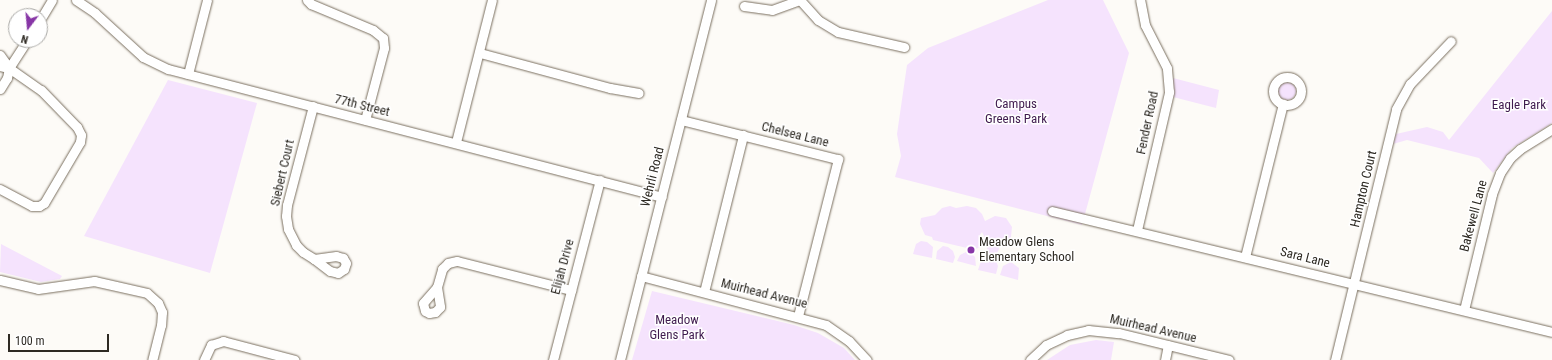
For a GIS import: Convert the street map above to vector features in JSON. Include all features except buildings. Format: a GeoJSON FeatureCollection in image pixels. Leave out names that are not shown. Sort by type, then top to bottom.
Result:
{"type":"FeatureCollection","features":[{"type":"Feature","properties":{"kind":"street","name":"77th Street"},"geometry":{"type":"LineString","coordinates":[[76,0],[100,17],[143,57],[168,69],[456,142],[662,197]]}},
{"type":"Feature","properties":{"kind":"street"},"geometry":{"type":"LineString","coordinates":[[188,74],[207,0]]}},
{"type":"Feature","properties":{"kind":"street"},"geometry":{"type":"LineString","coordinates":[[307,0],[311,4],[373,30],[383,38],[384,48],[365,120]]}},
{"type":"Feature","properties":{"kind":"street"},"geometry":{"type":"LineString","coordinates":[[456,142],[492,0]]}},
{"type":"Feature","properties":{"kind":"street","name":"Wehrli Road"},"geometry":{"type":"LineString","coordinates":[[620,360],[711,0]]}},
{"type":"Feature","properties":{"kind":"street"},"geometry":{"type":"LineString","coordinates":[[744,6],[772,10],[800,0],[818,20],[838,32],[904,47]]}},
{"type":"Feature","properties":{"kind":"street","name":"Fender Road"},"geometry":{"type":"LineString","coordinates":[[1137,230],[1166,111],[1169,92],[1167,68],[1145,25],[1140,0]]}},
{"type":"Feature","properties":{"kind":"street","name":"Hampton Court"},"geometry":{"type":"LineString","coordinates":[[1335,360],[1400,100],[1410,84],[1451,41]]}},
{"type":"Feature","properties":{"kind":"street"},"geometry":{"type":"LineString","coordinates":[[3,68],[20,48]]}},
{"type":"Feature","properties":{"kind":"street"},"geometry":{"type":"LineString","coordinates":[[480,52],[610,88],[639,93]]}},
{"type":"Feature","properties":{"kind":"street"},"geometry":{"type":"LineString","coordinates":[[0,55],[7,78],[0,89]]}},
{"type":"Feature","properties":{"kind":"street"},"geometry":{"type":"LineString","coordinates":[[0,189],[32,206],[40,206],[44,203],[80,142],[81,135],[77,127],[48,96],[3,68]]}},
{"type":"Feature","properties":{"kind":"street"},"geometry":{"type":"LineString","coordinates":[[1245,257],[1283,104]]}},
{"type":"Feature","properties":{"kind":"street","name":"Siebert Court"},"geometry":{"type":"LineString","coordinates":[[312,106],[287,206],[286,216],[288,229],[296,245],[314,259]]}},
{"type":"Feature","properties":{"kind":"street","name":"Chelsea Lane"},"geometry":{"type":"LineString","coordinates":[[681,120],[838,159],[798,316]]}},
{"type":"Feature","properties":{"kind":"street","name":"Bakewell Lane"},"geometry":{"type":"LineString","coordinates":[[1464,310],[1492,194],[1500,172],[1510,158],[1520,149],[1552,129]]}},
{"type":"Feature","properties":{"kind":"street"},"geometry":{"type":"LineString","coordinates":[[704,292],[743,135]]}},
{"type":"Feature","properties":{"kind":"street","name":"Elijah Drive"},"geometry":{"type":"LineString","coordinates":[[553,360],[600,180]]}},
{"type":"Feature","properties":{"kind":"street","name":"Sara Lane"},"geometry":{"type":"LineString","coordinates":[[1052,211],[1137,230],[1552,332]]}},
{"type":"Feature","properties":{"kind":"street"},"geometry":{"type":"LineString","coordinates":[[437,287],[442,269],[448,263],[457,261],[571,290]]}},
{"type":"Feature","properties":{"kind":"street","name":"Muirhead Avenue"},"geometry":{"type":"LineString","coordinates":[[642,276],[826,324],[849,340],[867,360]]}},
{"type":"Feature","properties":{"kind":"street"},"geometry":{"type":"LineString","coordinates":[[0,280],[38,289],[94,281],[147,293],[158,303],[162,312],[161,325],[152,360]]}},
{"type":"Feature","properties":{"kind":"street","name":"Muirhead Avenue"},"geometry":{"type":"LineString","coordinates":[[1030,360],[1046,345],[1067,335],[1088,330],[1119,333],[1229,360]]}},
{"type":"Feature","properties":{"kind":"street"},"geometry":{"type":"LineString","coordinates":[[204,360],[211,344],[223,341],[295,360]]}},
{"type":"Feature","properties":{"kind":"street"},"geometry":{"type":"LineString","coordinates":[[1165,360],[1168,345]]}},
{"type":"Feature","properties":{"kind":"green space","name":"Campus Greens Park"},"geometry":{"type":"Polygon","coordinates":[[[1048,0],[1103,0],[1129,53],[1082,225],[895,177],[901,156],[897,134],[907,65],[928,48],[1048,0]]]}},
{"type":"Feature","properties":{"kind":"green space","name":"Eagle Park"},"geometry":{"type":"Polygon","coordinates":[[[1552,11],[1552,123],[1512,148],[1493,173],[1479,158],[1407,140],[1393,144],[1396,134],[1427,127],[1443,132],[1449,140],[1552,11]]]}},
{"type":"Feature","properties":{"kind":"green space"},"geometry":{"type":"Polygon","coordinates":[[[1173,78],[1219,90],[1216,108],[1173,97],[1173,78]]]}},
{"type":"Feature","properties":{"kind":"green space"},"geometry":{"type":"Polygon","coordinates":[[[168,80],[257,103],[210,273],[84,236],[168,80]]]}},
{"type":"Feature","properties":{"kind":"green space"},"geometry":{"type":"Polygon","coordinates":[[[1287,82],[1293,85],[1296,91],[1293,97],[1287,100],[1281,97],[1278,91],[1281,85],[1287,82]]]}},
{"type":"Feature","properties":{"kind":"green space"},"geometry":{"type":"Polygon","coordinates":[[[950,206],[956,208],[967,206],[976,208],[982,214],[985,221],[995,216],[1006,218],[1012,227],[1011,237],[1007,242],[1002,244],[995,238],[986,240],[982,232],[979,236],[982,237],[982,243],[980,247],[976,249],[971,245],[967,248],[933,240],[932,237],[925,235],[920,224],[921,218],[935,215],[942,208],[950,206]]]}},
{"type":"Feature","properties":{"kind":"green space"},"geometry":{"type":"Polygon","coordinates":[[[921,241],[927,242],[933,247],[932,258],[913,254],[916,244],[921,241]]]}},
{"type":"Feature","properties":{"kind":"green space"},"geometry":{"type":"Polygon","coordinates":[[[993,242],[997,244],[999,248],[997,252],[993,254],[989,252],[987,248],[989,244],[993,242]]]}},
{"type":"Feature","properties":{"kind":"green space"},"geometry":{"type":"Polygon","coordinates":[[[1,244],[62,276],[60,279],[41,282],[0,272],[1,244]]]}},
{"type":"Feature","properties":{"kind":"green space"},"geometry":{"type":"Polygon","coordinates":[[[943,246],[948,247],[953,251],[955,257],[953,263],[936,259],[937,251],[943,246]]]}},
{"type":"Feature","properties":{"kind":"green space"},"geometry":{"type":"Polygon","coordinates":[[[966,252],[975,257],[976,266],[957,261],[960,255],[966,252]]]}},
{"type":"Feature","properties":{"kind":"green space"},"geometry":{"type":"Polygon","coordinates":[[[986,257],[993,258],[996,261],[998,266],[996,274],[978,270],[981,261],[986,257]]]}},
{"type":"Feature","properties":{"kind":"green space"},"geometry":{"type":"Polygon","coordinates":[[[1011,262],[1019,268],[1018,280],[1000,275],[1003,266],[1011,262]]]}},
{"type":"Feature","properties":{"kind":"green space","name":"Meadow Glens Park"},"geometry":{"type":"Polygon","coordinates":[[[652,291],[794,325],[818,333],[844,348],[855,360],[632,360],[652,291]]]}},
{"type":"Feature","properties":{"kind":"green space"},"geometry":{"type":"Polygon","coordinates":[[[1096,340],[1114,342],[1111,360],[1047,360],[1070,345],[1096,340]]]}},
{"type":"Feature","properties":{"kind":"place","name":"Meadow Glens Elementary School"},"geometry":{"type":"Point","coordinates":[971,250]}}]}
